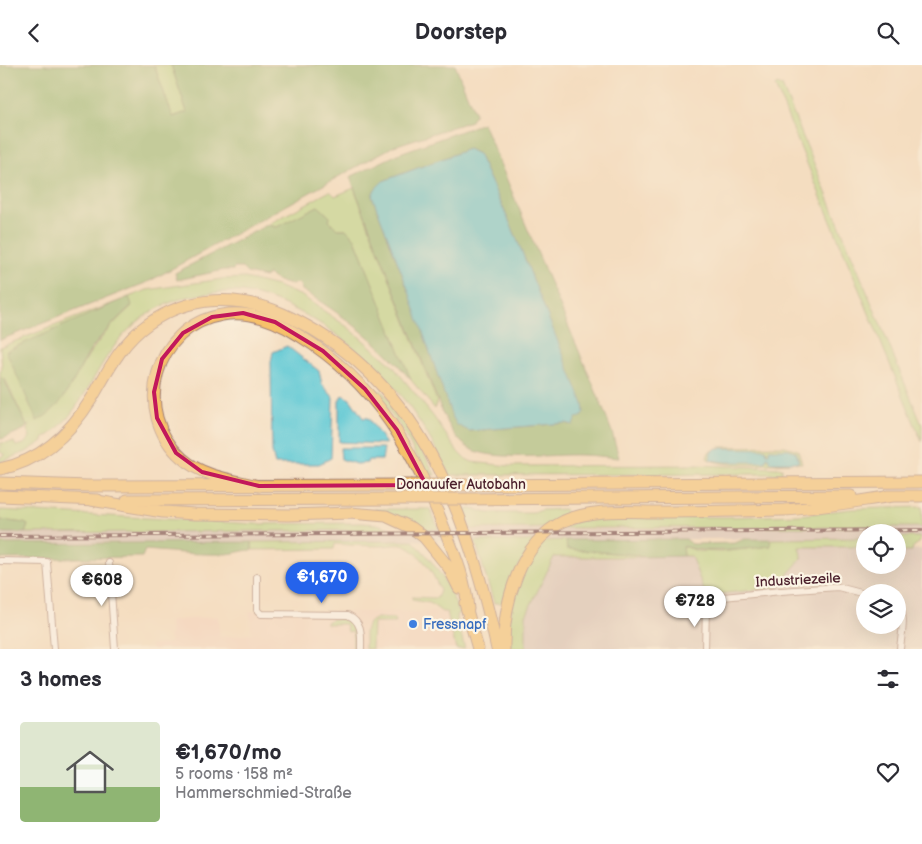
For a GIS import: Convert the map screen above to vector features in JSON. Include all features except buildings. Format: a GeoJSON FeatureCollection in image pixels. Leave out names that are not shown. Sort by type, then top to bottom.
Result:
{"type":"FeatureCollection","features":[{"type":"Feature","properties":{"kind":"highway"},"geometry":{"type":"LineString","coordinates":[[0,469],[32,457],[62,437],[82,413],[125,345],[154,320],[173,310],[194,303],[221,300],[243,301],[282,313],[325,337],[361,365],[389,393],[411,420],[434,460],[461,520],[478,574],[497,649]]}},
{"type":"Feature","properties":{"kind":"highway"},"geometry":{"type":"LineString","coordinates":[[259,486],[214,476],[189,464],[176,453],[167,441],[154,405],[155,381],[166,353],[176,339],[189,328],[218,315],[242,313],[257,316],[286,328],[337,362],[373,397],[404,441],[432,497],[452,547],[464,584],[478,649]]}},
{"type":"Feature","properties":{"kind":"highway","name":"Donauufer Autobahn"},"geometry":{"type":"LineString","coordinates":[[0,483],[89,486],[259,486],[922,482]]}},
{"type":"Feature","properties":{"kind":"highway"},"geometry":{"type":"LineString","coordinates":[[504,649],[507,610],[512,589],[521,569],[542,537],[571,518],[606,512],[815,508],[893,496]]}},
{"type":"Feature","properties":{"kind":"highway","name":"Donauufer Autobahn"},"geometry":{"type":"LineString","coordinates":[[0,497],[91,500],[922,496]]}},
{"type":"Feature","properties":{"kind":"highway"},"geometry":{"type":"LineString","coordinates":[[91,500],[163,512],[195,514],[289,515],[350,513],[386,516],[412,528],[436,550],[455,579],[468,609]]}},
{"type":"Feature","properties":{"kind":"street"},"geometry":{"type":"LineString","coordinates":[[0,561],[47,562],[54,649]]}},
{"type":"Feature","properties":{"kind":"street"},"geometry":{"type":"LineString","coordinates":[[109,563],[115,649]]}},
{"type":"Feature","properties":{"kind":"street"},"geometry":{"type":"LineString","coordinates":[[257,577],[257,610],[260,614],[348,615],[360,624],[361,649]]}},
{"type":"Feature","properties":{"kind":"street","name":"Industriezeile"},"geometry":{"type":"LineString","coordinates":[[705,649],[706,607],[714,598],[838,587],[856,592]]}},
{"type":"Feature","properties":{"kind":"street"},"geometry":{"type":"LineString","coordinates":[[900,649],[901,634]]}},
{"type":"Feature","properties":{"kind":"highlighted area"},"geometry":{"type":"Polygon","coordinates":[[[243,313],[275,322],[323,351],[365,389],[397,430],[426,485],[259,486],[202,472],[176,453],[157,418],[154,392],[162,359],[183,333],[212,317],[243,313]]]}},
{"type":"Feature","properties":{"kind":"shaded area"},"geometry":{"type":"Polygon","coordinates":[[[856,527],[856,538],[0,543],[0,533],[856,527]]]}},
{"type":"Feature","properties":{"kind":"shaded area"},"geometry":{"type":"Polygon","coordinates":[[[906,527],[922,527],[922,537],[906,537],[906,527]]]}},
{"type":"Feature","properties":{"kind":"shaded area"},"geometry":{"type":"Polygon","coordinates":[[[799,547],[856,547],[856,574],[906,574],[906,550],[922,549],[922,649],[526,649],[526,615],[554,557],[610,558],[691,555],[707,598],[718,594],[773,588],[778,585],[802,558],[799,547]]]}},
{"type":"Feature","properties":{"kind":"shaded area"},"geometry":{"type":"Polygon","coordinates":[[[249,611],[447,612],[456,649],[151,649],[151,645],[170,643],[170,621],[218,616],[220,637],[252,634],[249,611]]]}},
{"type":"Feature","properties":{"kind":"green space"},"geometry":{"type":"Polygon","coordinates":[[[0,65],[154,65],[173,117],[187,112],[171,65],[455,65],[475,114],[471,121],[394,146],[148,282],[0,340],[0,65]]]}},
{"type":"Feature","properties":{"kind":"green space"},"geometry":{"type":"Polygon","coordinates":[[[154,65],[171,65],[187,112],[172,117],[154,65]]]}},
{"type":"Feature","properties":{"kind":"green space"},"geometry":{"type":"Polygon","coordinates":[[[777,84],[782,86],[922,425],[922,442],[775,86],[777,84]]]}},
{"type":"Feature","properties":{"kind":"green space"},"geometry":{"type":"Polygon","coordinates":[[[483,123],[600,401],[612,432],[619,458],[585,455],[492,455],[469,448],[454,433],[443,414],[350,177],[400,153],[483,123]],[[468,149],[383,181],[375,189],[372,196],[409,292],[469,431],[566,423],[569,425],[576,418],[566,363],[512,227],[478,154],[468,149]]]}},
{"type":"Feature","properties":{"kind":"green space"},"geometry":{"type":"Polygon","coordinates":[[[354,188],[437,401],[435,409],[411,380],[355,239],[346,229],[338,229],[329,221],[330,217],[318,206],[277,227],[267,225],[330,191],[335,196],[354,188]]]}},
{"type":"Feature","properties":{"kind":"green space"},"geometry":{"type":"Polygon","coordinates":[[[318,206],[330,217],[329,221],[338,229],[346,229],[355,239],[411,380],[374,342],[332,309],[302,290],[299,283],[283,283],[269,274],[265,277],[247,273],[242,268],[177,280],[175,273],[267,225],[277,227],[318,206]]]}},
{"type":"Feature","properties":{"kind":"green space"},"geometry":{"type":"Polygon","coordinates":[[[245,278],[277,286],[302,296],[349,328],[392,365],[433,416],[458,452],[472,462],[509,466],[695,465],[782,468],[782,474],[449,475],[432,442],[413,412],[384,375],[367,359],[348,343],[307,316],[285,305],[242,292],[195,295],[168,304],[143,317],[115,345],[82,398],[65,421],[43,441],[26,452],[0,462],[0,457],[5,455],[0,452],[0,443],[14,442],[16,446],[24,444],[30,437],[27,430],[30,425],[27,426],[5,379],[0,378],[2,368],[0,347],[147,290],[222,279],[245,278]],[[132,306],[6,351],[70,387],[90,353],[105,333],[132,306]]]}},
{"type":"Feature","properties":{"kind":"green space"},"geometry":{"type":"Polygon","coordinates":[[[129,297],[132,305],[111,325],[92,348],[63,398],[47,415],[37,421],[6,351],[129,297]]]}},
{"type":"Feature","properties":{"kind":"green space"},"geometry":{"type":"Polygon","coordinates":[[[0,378],[4,379],[27,426],[25,429],[2,439],[0,439],[0,378]]]}},
{"type":"Feature","properties":{"kind":"green space"},"geometry":{"type":"Polygon","coordinates":[[[381,390],[411,431],[435,475],[427,475],[400,426],[376,395],[381,390]]]}},
{"type":"Feature","properties":{"kind":"green space"},"geometry":{"type":"Polygon","coordinates":[[[785,446],[798,450],[802,463],[796,463],[799,460],[795,451],[769,450],[769,454],[767,454],[766,449],[766,462],[767,457],[769,457],[770,462],[789,463],[733,464],[713,461],[707,458],[709,452],[720,447],[785,446]]]}},
{"type":"Feature","properties":{"kind":"green space"},"geometry":{"type":"Polygon","coordinates":[[[922,507],[922,527],[906,527],[906,524],[856,524],[856,527],[558,528],[593,516],[726,517],[800,515],[851,509],[922,507]]]}},
{"type":"Feature","properties":{"kind":"green space"},"geometry":{"type":"Polygon","coordinates":[[[374,509],[430,509],[439,529],[421,530],[374,509]]]}},
{"type":"Feature","properties":{"kind":"green space"},"geometry":{"type":"Polygon","coordinates":[[[464,509],[488,513],[533,513],[542,510],[565,509],[567,516],[546,528],[471,529],[464,509]]]}},
{"type":"Feature","properties":{"kind":"green space"},"geometry":{"type":"Polygon","coordinates":[[[0,510],[256,524],[362,523],[377,524],[395,530],[25,533],[28,525],[0,520],[0,510]]]}},
{"type":"Feature","properties":{"kind":"green space"},"geometry":{"type":"Polygon","coordinates":[[[0,520],[28,525],[25,533],[0,533],[0,520]]]}},
{"type":"Feature","properties":{"kind":"green space"},"geometry":{"type":"Polygon","coordinates":[[[906,537],[920,537],[920,542],[913,547],[912,551],[906,551],[906,537]]]}},
{"type":"Feature","properties":{"kind":"green space"},"geometry":{"type":"Polygon","coordinates":[[[856,538],[856,547],[799,547],[802,558],[778,585],[773,588],[718,594],[707,598],[691,556],[684,556],[683,546],[698,551],[721,552],[770,546],[770,539],[856,538]]]}},
{"type":"Feature","properties":{"kind":"green space"},"geometry":{"type":"Polygon","coordinates":[[[686,539],[692,544],[735,543],[744,539],[770,539],[771,546],[716,551],[683,546],[684,556],[640,557],[638,555],[567,549],[566,540],[686,539]]]}},
{"type":"Feature","properties":{"kind":"green space"},"geometry":{"type":"Polygon","coordinates":[[[566,540],[567,549],[638,555],[640,557],[554,557],[526,615],[526,649],[511,649],[510,614],[523,575],[544,541],[566,540]]]}},
{"type":"Feature","properties":{"kind":"green space"},"geometry":{"type":"Polygon","coordinates":[[[413,541],[435,566],[451,593],[459,613],[456,615],[465,649],[456,649],[447,612],[442,612],[430,603],[412,600],[412,597],[437,598],[440,591],[427,565],[417,554],[405,546],[335,544],[334,549],[252,550],[252,542],[413,541]]]}},
{"type":"Feature","properties":{"kind":"green space"},"geometry":{"type":"Polygon","coordinates":[[[475,541],[534,541],[511,579],[502,603],[494,603],[475,541]]]}},
{"type":"Feature","properties":{"kind":"green space"},"geometry":{"type":"Polygon","coordinates":[[[252,542],[252,550],[228,554],[195,554],[145,550],[142,557],[0,559],[0,544],[252,542]]]}},
{"type":"Feature","properties":{"kind":"green space"},"geometry":{"type":"Polygon","coordinates":[[[377,618],[395,619],[396,623],[373,623],[372,649],[365,649],[366,627],[372,620],[377,618]]]}},
{"type":"Feature","properties":{"kind":"green space"},"geometry":{"type":"Polygon","coordinates":[[[332,619],[343,619],[354,624],[357,634],[357,649],[353,649],[353,631],[348,632],[346,624],[327,624],[332,619]]]}},
{"type":"Feature","properties":{"kind":"water"},"geometry":{"type":"Polygon","coordinates":[[[468,149],[478,154],[512,227],[583,404],[584,413],[581,417],[576,418],[573,425],[566,423],[469,431],[457,425],[451,414],[409,292],[372,196],[375,189],[383,181],[468,149]]]}},
{"type":"Feature","properties":{"kind":"water"},"geometry":{"type":"Polygon","coordinates":[[[287,346],[319,371],[322,384],[333,397],[331,458],[319,464],[275,464],[272,452],[271,362],[273,352],[287,346]]]}},
{"type":"Feature","properties":{"kind":"water"},"geometry":{"type":"Polygon","coordinates":[[[342,395],[350,399],[363,418],[368,418],[386,444],[339,442],[339,401],[342,395]]]}},
{"type":"Feature","properties":{"kind":"water"},"geometry":{"type":"Polygon","coordinates":[[[340,448],[384,448],[382,460],[368,460],[367,463],[356,464],[341,459],[340,448]]]}},
{"type":"Feature","properties":{"kind":"water"},"geometry":{"type":"Polygon","coordinates":[[[717,448],[766,449],[767,454],[769,454],[769,449],[789,449],[796,452],[799,462],[770,462],[767,457],[766,462],[710,460],[711,452],[717,448]]]}},
{"type":"Feature","properties":{"kind":"railway"},"geometry":{"type":"LineString","coordinates":[[0,536],[922,530]]}},
{"type":"Feature","properties":{"kind":"place","name":"Fressnapf"},"geometry":{"type":"Point","coordinates":[413,624]}}]}
